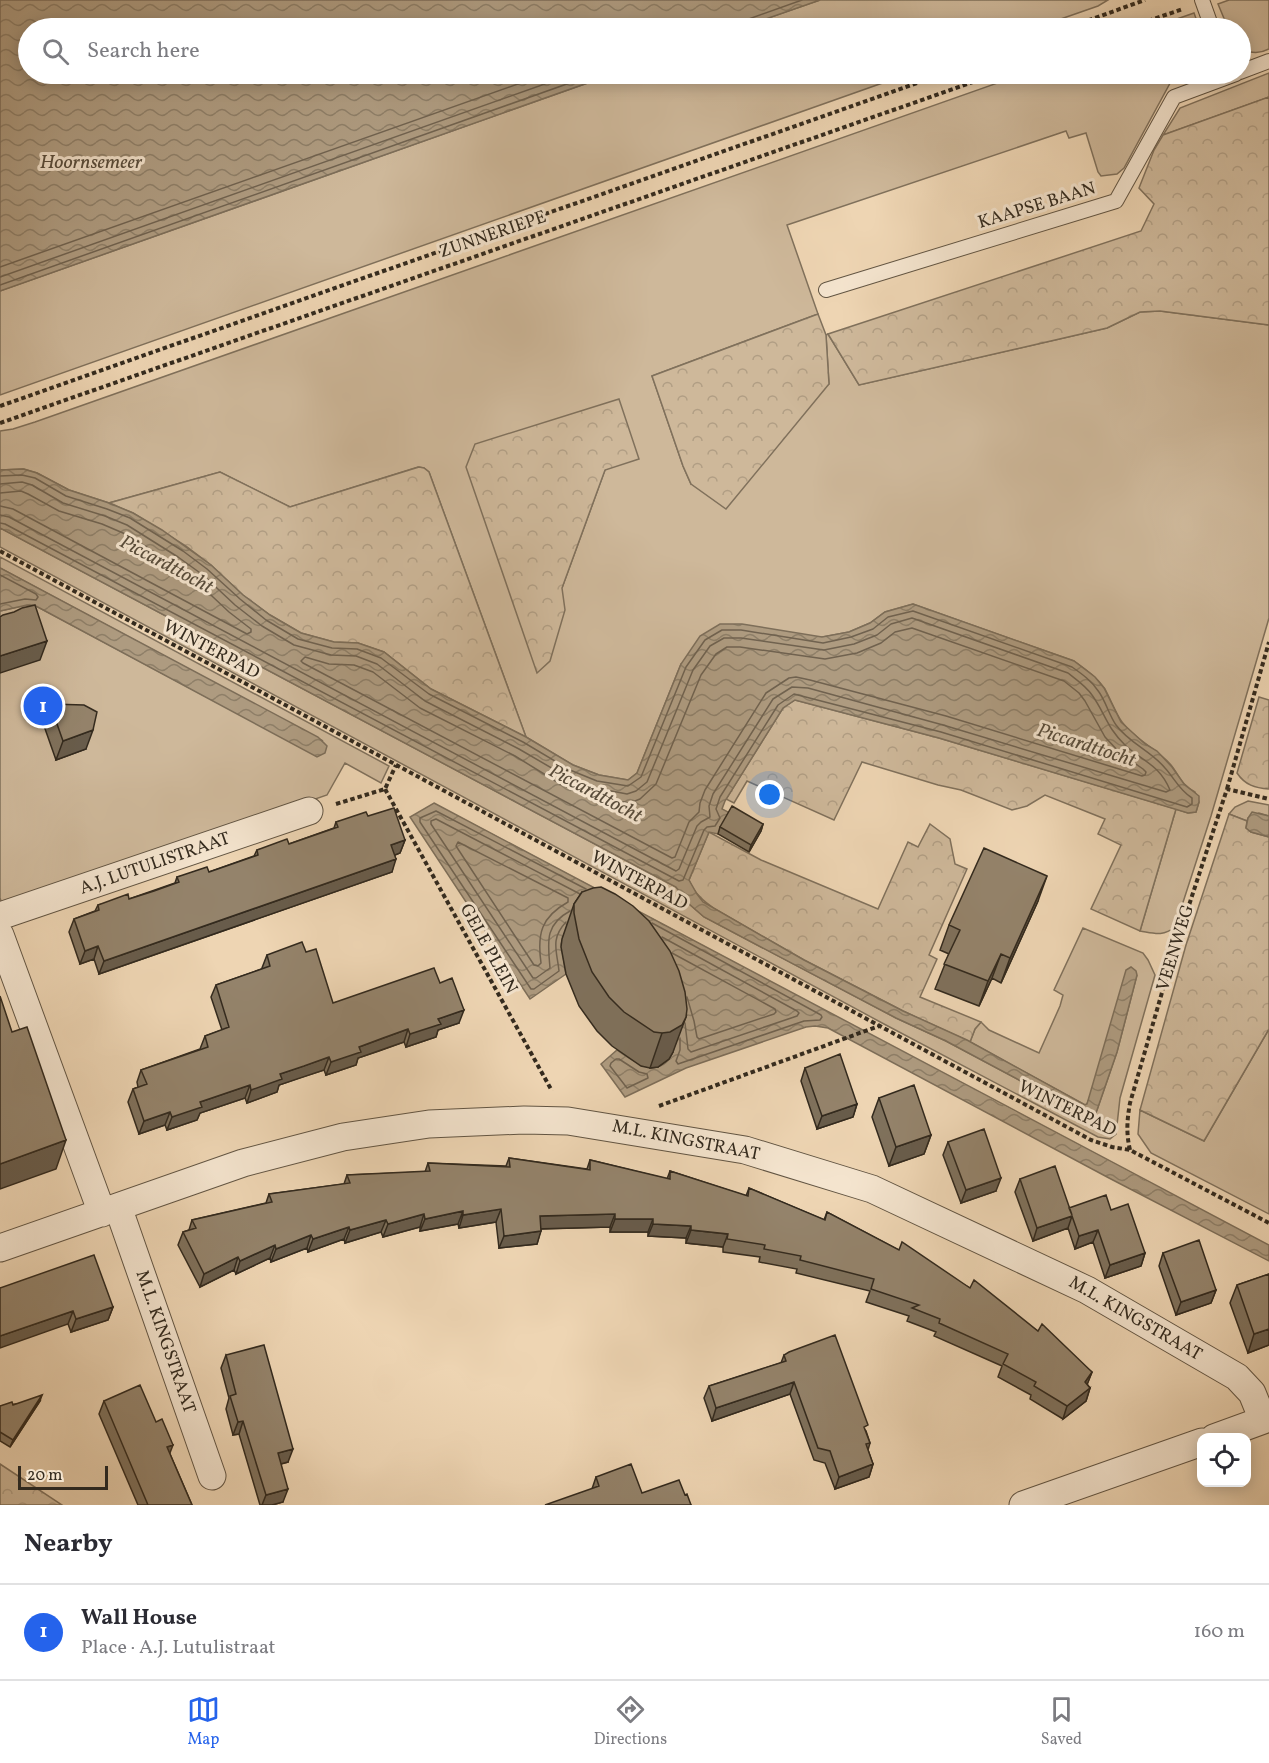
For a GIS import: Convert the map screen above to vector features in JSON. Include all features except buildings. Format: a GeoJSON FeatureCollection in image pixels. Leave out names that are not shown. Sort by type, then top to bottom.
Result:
{"type":"FeatureCollection","features":[{"type":"Feature","properties":{"kind":"street","name":"A.J. LUTULISTRAAT"},"geometry":{"type":"LineString","coordinates":[[0,916],[309,811]]}},
{"type":"Feature","properties":{"kind":"street"},"geometry":{"type":"LineString","coordinates":[[0,935],[110,1210]]}},
{"type":"Feature","properties":{"kind":"street","name":"M.L. KINGSTRAAT"},"geometry":{"type":"LineString","coordinates":[[0,1248],[243,1163],[343,1137],[429,1124],[524,1120],[568,1121],[745,1150],[872,1189],[1087,1290],[1236,1377],[1252,1393],[1266,1419]]}},
{"type":"Feature","properties":{"kind":"street","name":"M.L. KINGSTRAAT"},"geometry":{"type":"LineString","coordinates":[[110,1210],[212,1476]]}},
{"type":"Feature","properties":{"kind":"street"},"geometry":{"type":"LineString","coordinates":[[1226,1433],[1266,1419]]}},
{"type":"Feature","properties":{"kind":"street"},"geometry":{"type":"LineString","coordinates":[[1023,1505],[1197,1444]]}},
{"type":"Feature","properties":{"kind":"lane"},"geometry":{"type":"LineString","coordinates":[[1202,1],[1208,18]]}},
{"type":"Feature","properties":{"kind":"lane","name":"KAAPSE BAAN"},"geometry":{"type":"LineString","coordinates":[[1251,68],[1269,61]]}},
{"type":"Feature","properties":{"kind":"lane","name":"KAAPSE BAAN"},"geometry":{"type":"LineString","coordinates":[[826,290],[1116,201],[1174,97],[1207,84]]}},
{"type":"Feature","properties":{"kind":"path"},"geometry":{"type":"LineString","coordinates":[[1094,18],[1145,0]]}},
{"type":"Feature","properties":{"kind":"path"},"geometry":{"type":"LineString","coordinates":[[1155,18],[1202,1]]}},
{"type":"Feature","properties":{"kind":"path"},"geometry":{"type":"LineString","coordinates":[[0,406],[914,84]]}},
{"type":"Feature","properties":{"kind":"path","name":"ZUNNERIEPE"},"geometry":{"type":"LineString","coordinates":[[0,423],[967,84]]}},
{"type":"Feature","properties":{"kind":"path","name":"WINTERPAD"},"geometry":{"type":"LineString","coordinates":[[0,551],[1091,1140],[1112,1148],[1131,1150],[1269,1223]]}},
{"type":"Feature","properties":{"kind":"path","name":"VEENWEG"},"geometry":{"type":"LineString","coordinates":[[1131,1150],[1127,1137],[1130,1102],[1174,951],[1227,789],[1269,642]]}},
{"type":"Feature","properties":{"kind":"path"},"geometry":{"type":"LineString","coordinates":[[309,811],[385,789],[396,765]]}},
{"type":"Feature","properties":{"kind":"path","name":"GELE PLEIN"},"geometry":{"type":"LineString","coordinates":[[385,789],[568,1121]]}},
{"type":"Feature","properties":{"kind":"path"},"geometry":{"type":"LineString","coordinates":[[1227,789],[1269,799]]}},
{"type":"Feature","properties":{"kind":"path"},"geometry":{"type":"LineString","coordinates":[[649,1109],[879,1026]]}},
{"type":"Feature","properties":{"kind":"green space"},"geometry":{"type":"Polygon","coordinates":[[[820,0],[1108,0],[1098,6],[1064,18],[769,18],[820,0]]]}},
{"type":"Feature","properties":{"kind":"green space"},"geometry":{"type":"Polygon","coordinates":[[[1229,0],[1269,0],[1269,49],[1262,52],[1251,51],[1251,18],[1224,18],[1218,4],[1229,0]]]}},
{"type":"Feature","properties":{"kind":"green space"},"geometry":{"type":"Polygon","coordinates":[[[1194,13],[1196,18],[1180,18],[1194,13]]]}},
{"type":"Feature","properties":{"kind":"green space"},"geometry":{"type":"Polygon","coordinates":[[[1269,73],[1269,97],[1163,135],[1180,108],[1241,84],[1251,84],[1251,80],[1269,73]]]}},
{"type":"Feature","properties":{"kind":"green space"},"geometry":{"type":"Polygon","coordinates":[[[585,84],[880,84],[0,395],[0,291],[585,84]]]}},
{"type":"Feature","properties":{"kind":"green space"},"geometry":{"type":"Polygon","coordinates":[[[995,84],[1170,84],[1124,168],[1117,174],[1101,176],[1086,133],[1069,138],[1066,131],[787,225],[818,314],[652,376],[691,484],[829,384],[826,335],[828,334],[859,385],[1107,328],[1140,312],[1160,311],[1269,325],[1269,618],[1211,816],[1175,927],[1158,934],[1149,933],[1140,931],[1176,809],[1188,813],[1196,812],[1199,802],[1195,792],[1184,783],[1171,765],[1127,728],[1117,714],[1105,689],[1091,673],[1074,661],[913,604],[885,612],[870,623],[849,632],[681,664],[637,773],[628,780],[599,775],[573,765],[526,737],[429,472],[424,468],[418,467],[290,507],[220,472],[109,503],[69,490],[37,473],[24,469],[0,470],[0,431],[13,429],[995,84]],[[619,400],[562,588],[605,470],[619,400]]]}},
{"type":"Feature","properties":{"kind":"green space"},"geometry":{"type":"Polygon","coordinates":[[[1269,97],[1269,325],[1160,311],[1140,312],[1107,328],[859,385],[828,334],[1141,231],[1154,204],[1139,188],[1154,150],[1163,135],[1269,97]]]}},
{"type":"Feature","properties":{"kind":"green space"},"geometry":{"type":"Polygon","coordinates":[[[818,314],[826,335],[829,384],[726,509],[691,484],[652,376],[818,314]]]}},
{"type":"Feature","properties":{"kind":"green space"},"geometry":{"type":"Polygon","coordinates":[[[619,399],[639,459],[605,470],[562,588],[565,610],[550,661],[537,673],[466,467],[475,444],[619,399]]]}},
{"type":"Feature","properties":{"kind":"green space"},"geometry":{"type":"Polygon","coordinates":[[[419,467],[429,472],[526,737],[431,689],[384,652],[358,643],[334,642],[301,633],[270,615],[243,595],[211,565],[186,546],[133,513],[109,503],[220,472],[290,507],[419,467]]]}},
{"type":"Feature","properties":{"kind":"green space"},"geometry":{"type":"Polygon","coordinates":[[[0,528],[676,887],[688,903],[704,917],[1083,1114],[1092,1117],[1097,1110],[1117,1052],[1137,975],[1085,1105],[970,1042],[975,1029],[981,1022],[989,1030],[1039,1053],[1063,995],[1054,990],[1083,928],[1143,953],[1155,975],[1120,1098],[1116,1134],[1110,1139],[1098,1137],[0,547],[0,528]]]}},
{"type":"Feature","properties":{"kind":"green space"},"geometry":{"type":"Polygon","coordinates":[[[0,557],[389,766],[381,783],[345,763],[327,795],[3,907],[0,898],[0,611],[27,605],[36,606],[216,702],[323,741],[0,568],[0,557]]]}},
{"type":"Feature","properties":{"kind":"green space"},"geometry":{"type":"Polygon","coordinates":[[[1259,697],[1269,700],[1269,789],[1251,785],[1237,773],[1259,697]]]}},
{"type":"Feature","properties":{"kind":"green space"},"geometry":{"type":"Polygon","coordinates":[[[795,700],[939,738],[1176,809],[1140,931],[1091,909],[1121,845],[1098,834],[1105,819],[1045,795],[1027,806],[1012,810],[961,790],[862,762],[834,820],[747,781],[734,803],[726,799],[783,708],[795,700]]]}},
{"type":"Feature","properties":{"kind":"green space"},"geometry":{"type":"Polygon","coordinates":[[[1248,801],[1269,805],[1269,816],[1259,813],[1248,818],[1247,821],[1229,814],[1235,807],[1248,801]]]}},
{"type":"Feature","properties":{"kind":"green space"},"geometry":{"type":"Polygon","coordinates":[[[1229,814],[1247,821],[1246,828],[1251,832],[1269,837],[1269,1029],[1204,1141],[1140,1110],[1186,945],[1229,814]]]}},
{"type":"Feature","properties":{"kind":"green space"},"geometry":{"type":"Polygon","coordinates":[[[930,824],[950,839],[955,864],[967,869],[929,955],[937,959],[920,997],[981,1022],[975,1029],[970,1042],[903,1011],[804,960],[715,909],[699,896],[689,880],[709,832],[761,860],[878,909],[908,842],[918,847],[930,824]]]}},
{"type":"Feature","properties":{"kind":"green space"},"geometry":{"type":"Polygon","coordinates":[[[1269,1029],[1269,1214],[1151,1153],[1138,1134],[1140,1110],[1204,1141],[1269,1029]]]}},
{"type":"Feature","properties":{"kind":"green space"},"geometry":{"type":"Polygon","coordinates":[[[0,1464],[62,1505],[0,1505],[0,1464]]]}},
{"type":"Feature","properties":{"kind":"water","name":"Hoornsemeer"},"geometry":{"type":"Polygon","coordinates":[[[0,0],[820,0],[769,18],[18,18],[18,84],[585,84],[0,291],[0,0]]]}},
{"type":"Feature","properties":{"kind":"water","name":"Piccardttocht"},"geometry":{"type":"Polygon","coordinates":[[[23,469],[37,473],[69,490],[133,513],[162,530],[211,565],[243,595],[270,615],[301,633],[334,642],[358,643],[384,652],[431,689],[526,737],[573,765],[599,775],[628,780],[637,773],[681,664],[700,636],[720,624],[742,624],[822,637],[849,632],[870,623],[885,612],[913,604],[1074,661],[1095,677],[1104,688],[1121,722],[1145,744],[1157,751],[1184,784],[1199,796],[1196,812],[1188,813],[939,738],[795,700],[783,708],[725,801],[722,809],[730,813],[718,834],[709,832],[689,880],[703,902],[804,960],[903,1011],[967,1040],[1085,1105],[1126,970],[1131,967],[1137,975],[1117,1052],[1096,1113],[1092,1117],[1083,1114],[704,917],[688,903],[676,887],[0,528],[0,470],[23,469]]]}},
{"type":"Feature","properties":{"kind":"water"},"geometry":{"type":"Polygon","coordinates":[[[0,568],[318,737],[327,746],[325,753],[317,757],[36,606],[27,605],[0,611],[0,568]]]}},
{"type":"Feature","properties":{"kind":"water"},"geometry":{"type":"Polygon","coordinates":[[[434,803],[1269,1245],[1269,1261],[828,1028],[806,1027],[686,1068],[625,1097],[601,1064],[617,1050],[640,1064],[656,1067],[663,1065],[669,1059],[674,1049],[566,931],[561,944],[566,974],[530,999],[410,817],[434,803]]]}},
{"type":"Feature","properties":{"kind":"water"},"geometry":{"type":"Polygon","coordinates":[[[1252,812],[1269,816],[1269,837],[1251,832],[1246,828],[1252,812]]]}},
{"type":"Feature","properties":{"kind":"place","name":"Wall House"},"geometry":{"type":"Point","coordinates":[43,706]}}]}
